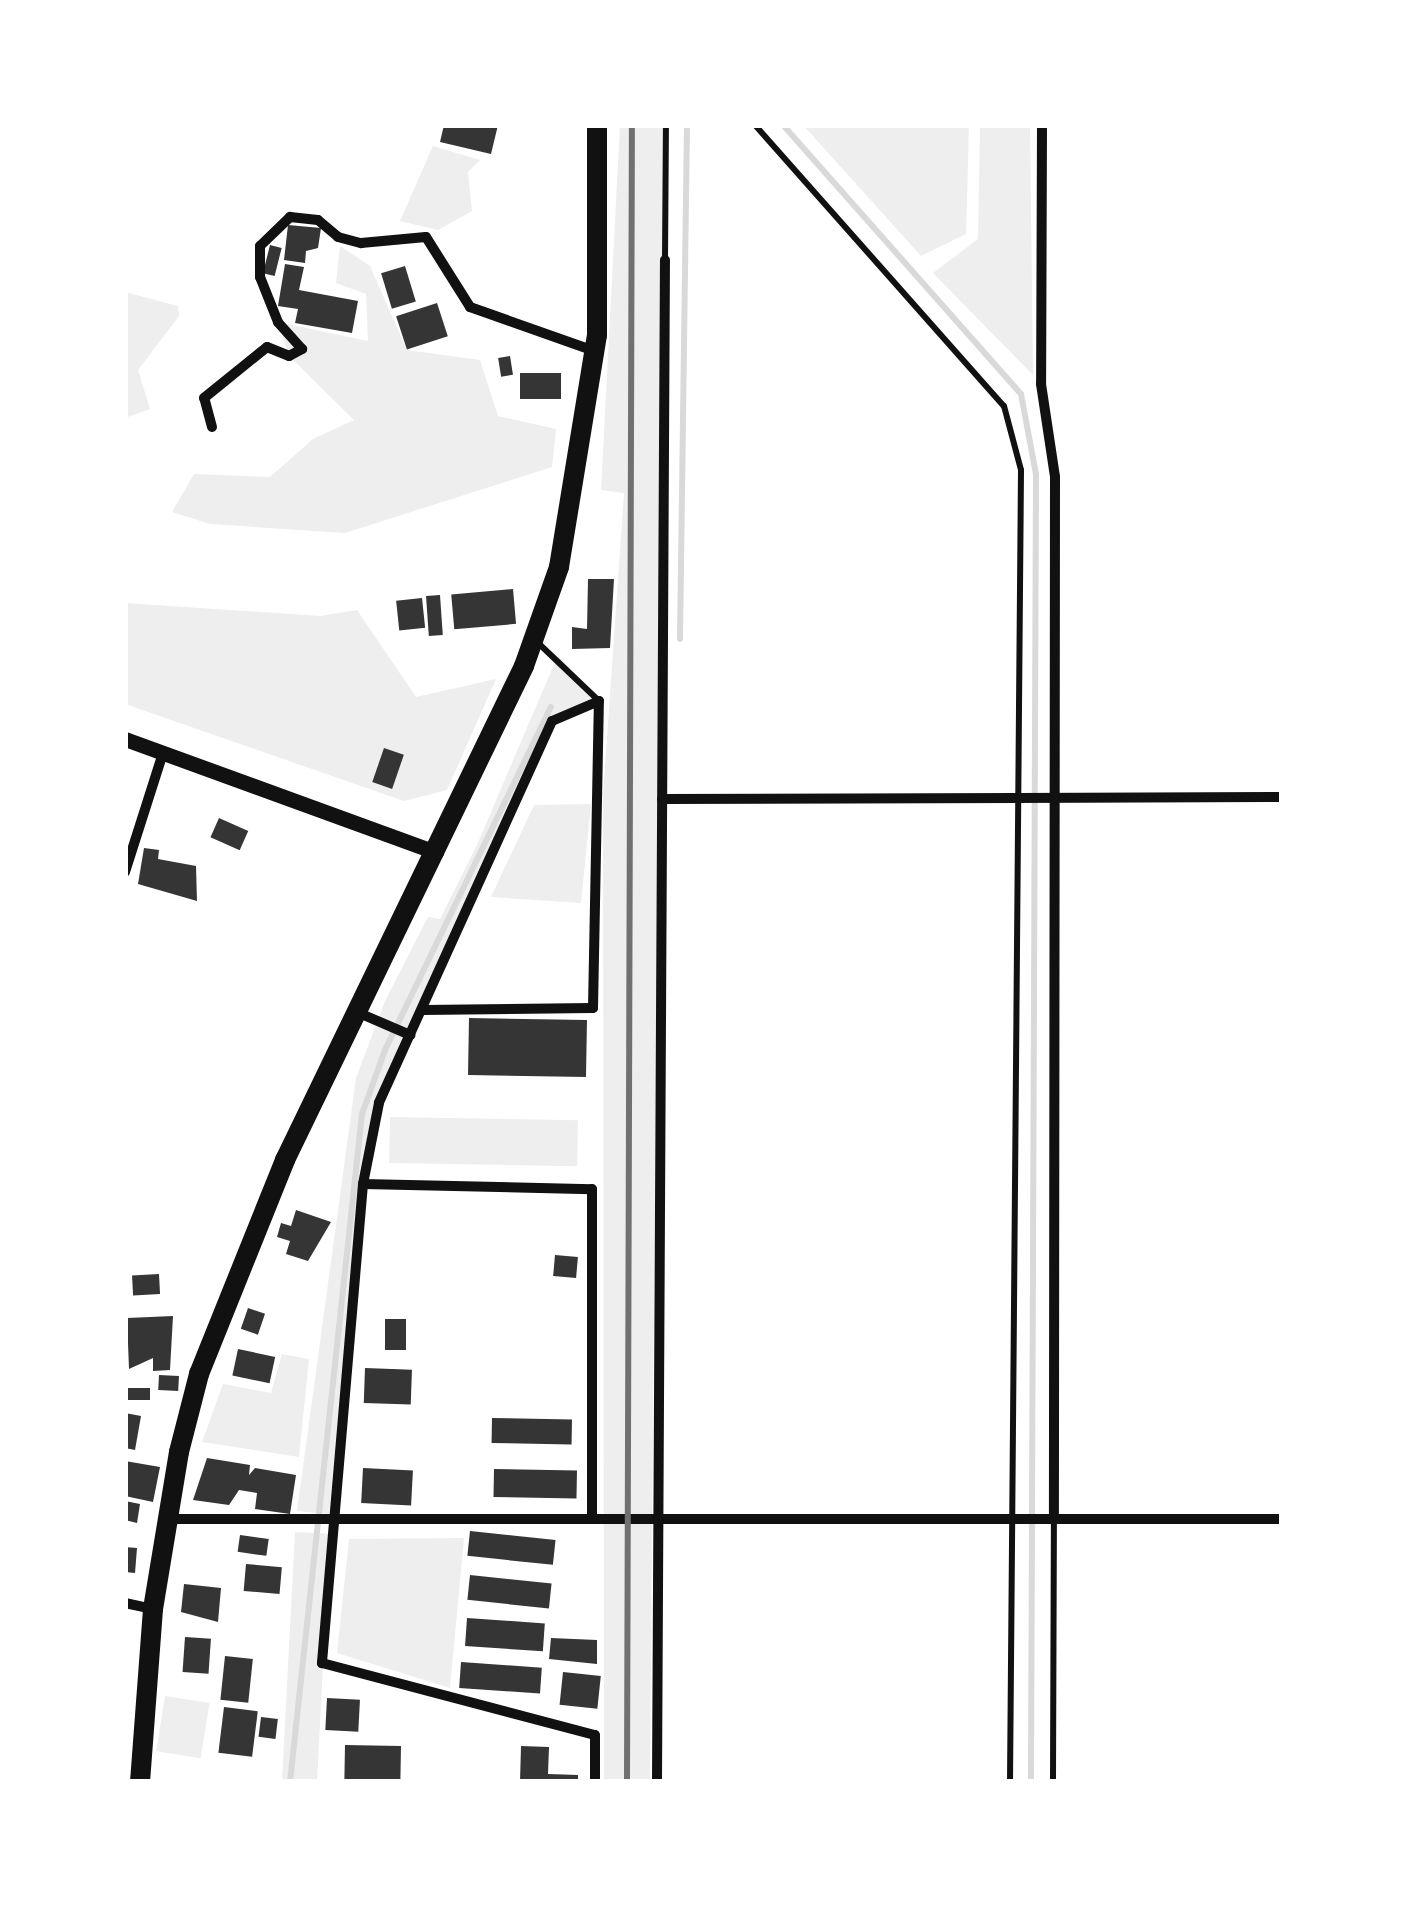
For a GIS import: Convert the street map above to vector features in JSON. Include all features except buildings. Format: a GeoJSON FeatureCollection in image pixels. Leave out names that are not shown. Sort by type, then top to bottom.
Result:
{"type":"FeatureCollection","features":[{"type":"Feature","properties":{"kind":"main road"},"geometry":{"type":"LineString","coordinates":[[140,1782],[153,1610],[166,1519],[199,1374],[234,1279],[367,1017],[436,852],[535,640],[559,567],[595,351],[597,125]]}},
{"type":"Feature","properties":{"kind":"street"},"geometry":{"type":"LineString","coordinates":[[1042,125],[1040,384],[1055,478],[1050,1518]]}},
{"type":"Feature","properties":{"kind":"street"},"geometry":{"type":"LineString","coordinates":[[212,427],[204,398],[267,347],[289,356],[302,349],[278,322],[260,277],[260,246],[290,217],[318,220],[338,237],[361,243],[426,237],[470,307],[595,351]]}},
{"type":"Feature","properties":{"kind":"street"},"geometry":{"type":"LineString","coordinates":[[658,1782],[665,260]]}},
{"type":"Feature","properties":{"kind":"street"},"geometry":{"type":"LineString","coordinates":[[422,1010],[592,1008],[599,701],[552,721],[379,1104],[363,1184],[330,1522],[322,1663],[595,1735],[595,1782]]}},
{"type":"Feature","properties":{"kind":"street"},"geometry":{"type":"LineString","coordinates":[[125,739],[436,852]]}},
{"type":"Feature","properties":{"kind":"street"},"geometry":{"type":"LineString","coordinates":[[125,872],[164,753]]}},
{"type":"Feature","properties":{"kind":"street"},"geometry":{"type":"LineString","coordinates":[[662,798],[1282,797]]}},
{"type":"Feature","properties":{"kind":"street"},"geometry":{"type":"LineString","coordinates":[[367,1017],[408,1034]]}},
{"type":"Feature","properties":{"kind":"street"},"geometry":{"type":"LineString","coordinates":[[363,1184],[592,1189],[592,1518]]}},
{"type":"Feature","properties":{"kind":"street"},"geometry":{"type":"LineString","coordinates":[[166,1519],[1282,1520]]}},
{"type":"Feature","properties":{"kind":"street"},"geometry":{"type":"LineString","coordinates":[[125,1603],[153,1610]]}},
{"type":"Feature","properties":{"kind":"lane"},"geometry":{"type":"LineString","coordinates":[[665,260],[666,125]]}},
{"type":"Feature","properties":{"kind":"lane"},"geometry":{"type":"LineString","coordinates":[[755,125],[1004,406],[1022,470],[1010,1782]]}},
{"type":"Feature","properties":{"kind":"lane"},"geometry":{"type":"LineString","coordinates":[[535,640],[599,701]]}},
{"type":"Feature","properties":{"kind":"lane"},"geometry":{"type":"LineString","coordinates":[[1050,1518],[1053,1782]]}},
{"type":"Feature","properties":{"kind":"shaded area"},"geometry":{"type":"Polygon","coordinates":[[[620,125],[664,125],[650,1782],[604,1782],[603,796],[624,493],[601,490],[620,125]]]}},
{"type":"Feature","properties":{"kind":"shaded area"},"geometry":{"type":"Polygon","coordinates":[[[803,125],[969,125],[966,234],[921,256],[803,125]]]}},
{"type":"Feature","properties":{"kind":"shaded area"},"geometry":{"type":"Polygon","coordinates":[[[980,125],[1030,125],[1033,375],[933,273],[978,239],[980,125]]]}},
{"type":"Feature","properties":{"kind":"shaded area"},"geometry":{"type":"Polygon","coordinates":[[[433,146],[480,160],[468,172],[472,211],[438,230],[400,221],[433,146]]]}},
{"type":"Feature","properties":{"kind":"shaded area"},"geometry":{"type":"Polygon","coordinates":[[[340,246],[370,266],[407,350],[480,360],[498,416],[556,429],[552,467],[345,533],[210,524],[172,512],[194,474],[270,477],[313,439],[354,420],[289,356],[278,322],[368,341],[366,294],[336,283],[340,246]]]}},
{"type":"Feature","properties":{"kind":"shaded area"},"geometry":{"type":"Polygon","coordinates":[[[125,292],[178,306],[179,316],[138,370],[150,409],[125,418],[125,292]]]}},
{"type":"Feature","properties":{"kind":"shaded area"},"geometry":{"type":"Polygon","coordinates":[[[125,603],[320,616],[357,610],[416,697],[496,679],[447,790],[404,801],[125,704],[125,603]]]}},
{"type":"Feature","properties":{"kind":"shaded area"},"geometry":{"type":"Polygon","coordinates":[[[558,655],[599,703],[552,721],[383,1088],[349,1304],[329,1514],[297,1511],[356,1078],[385,1001],[428,917],[440,919],[477,845],[558,655]]]}},
{"type":"Feature","properties":{"kind":"shaded area"},"geometry":{"type":"Polygon","coordinates":[[[591,804],[581,903],[491,897],[534,805],[591,804]]]}},
{"type":"Feature","properties":{"kind":"shaded area"},"geometry":{"type":"Polygon","coordinates":[[[390,1117],[578,1120],[577,1166],[389,1163],[390,1117]]]}},
{"type":"Feature","properties":{"kind":"shaded area"},"geometry":{"type":"Polygon","coordinates":[[[282,1354],[309,1359],[299,1457],[202,1442],[223,1384],[271,1393],[282,1354]]]}},
{"type":"Feature","properties":{"kind":"shaded area"},"geometry":{"type":"Polygon","coordinates":[[[295,1532],[330,1534],[317,1782],[282,1782],[295,1532]]]}},
{"type":"Feature","properties":{"kind":"shaded area"},"geometry":{"type":"Polygon","coordinates":[[[464,1538],[450,1688],[337,1653],[349,1539],[464,1538]]]}},
{"type":"Feature","properties":{"kind":"shaded area"},"geometry":{"type":"Polygon","coordinates":[[[165,1696],[209,1703],[201,1758],[156,1751],[165,1696]]]}},
{"type":"Feature","properties":{"kind":"waterway"},"geometry":{"type":"LineString","coordinates":[[680,639],[687,125]]}},
{"type":"Feature","properties":{"kind":"waterway"},"geometry":{"type":"LineString","coordinates":[[783,125],[1021,394],[1036,474],[1031,1782]]}},
{"type":"Feature","properties":{"kind":"waterway"},"geometry":{"type":"LineString","coordinates":[[290,1782],[362,1114],[385,1050],[551,707]]}},
{"type":"Feature","properties":{"kind":"railway"},"geometry":{"type":"LineString","coordinates":[[627,1782],[632,125]]}}]}
